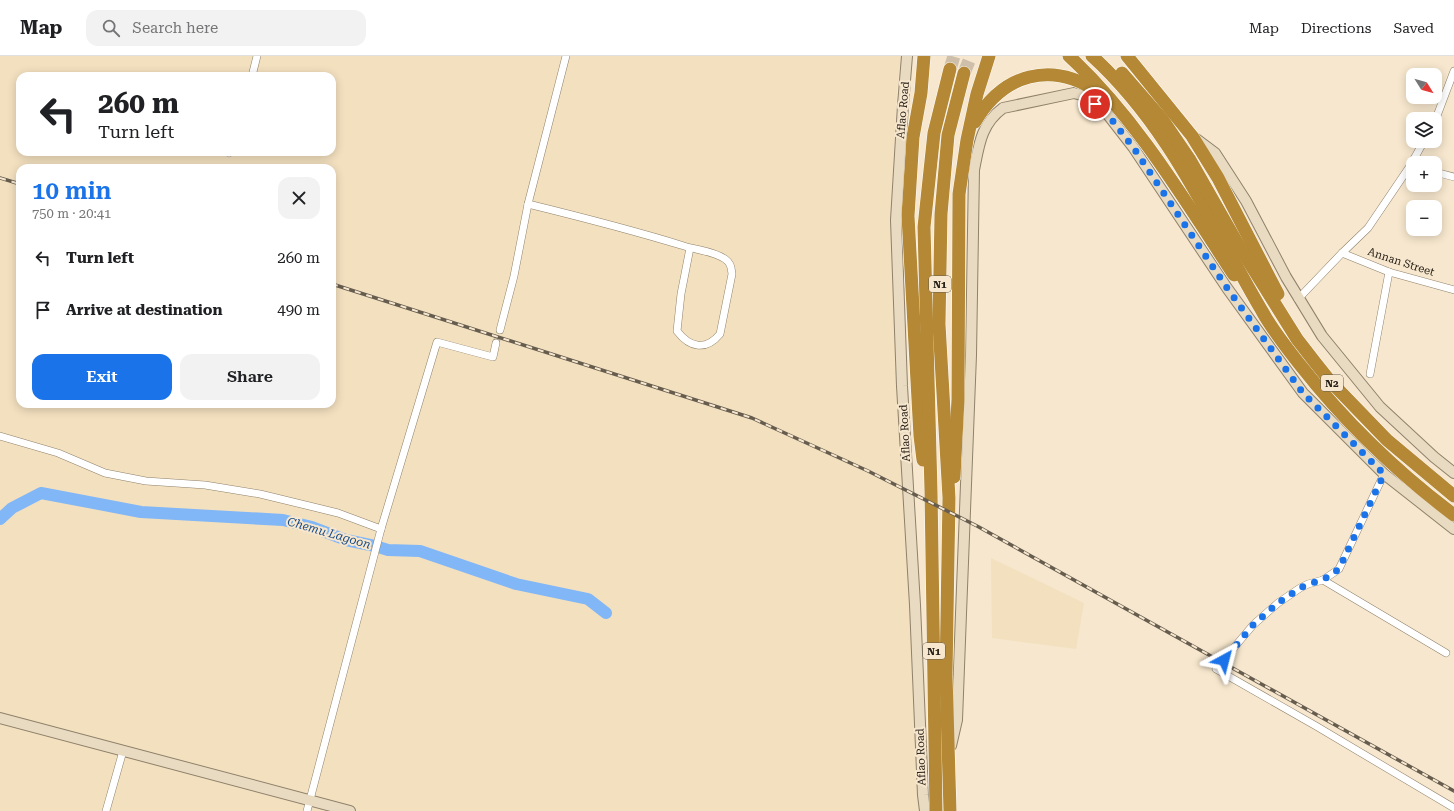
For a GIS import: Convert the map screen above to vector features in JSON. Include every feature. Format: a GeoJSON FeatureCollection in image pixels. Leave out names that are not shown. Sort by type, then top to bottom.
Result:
{"type":"FeatureCollection","features":[{"type":"Feature","properties":{"kind":"highway"},"geometry":{"type":"LineString","coordinates":[[924,56],[921,93],[913,138],[908,216],[920,436],[924,467],[931,491]]}},
{"type":"Feature","properties":{"kind":"highway"},"geometry":{"type":"LineString","coordinates":[[921,93],[933,56]]}},
{"type":"Feature","properties":{"kind":"highway"},"geometry":{"type":"LineString","coordinates":[[949,498],[956,466],[958,399],[959,194],[967,140],[977,94],[989,56]]}},
{"type":"Feature","properties":{"kind":"highway"},"geometry":{"type":"LineString","coordinates":[[1070,56],[1115,103],[1177,189],[1248,297],[1262,312]]}},
{"type":"Feature","properties":{"kind":"highway","name":"N2"},"geometry":{"type":"LineString","coordinates":[[1092,56],[1136,102],[1157,129],[1234,247],[1297,339],[1330,381],[1387,440],[1454,496]]}},
{"type":"Feature","properties":{"kind":"highway","name":"N2"},"geometry":{"type":"LineString","coordinates":[[1104,56],[1138,90],[1162,119],[1190,160],[1234,247],[1262,312],[1284,344],[1345,418],[1390,463],[1454,515]]}},
{"type":"Feature","properties":{"kind":"highway"},"geometry":{"type":"LineString","coordinates":[[1128,57],[1192,136],[1218,178],[1284,304],[1321,362],[1330,381]]}},
{"type":"Feature","properties":{"kind":"highway","name":"Aflao Road"},"geometry":{"type":"LineString","coordinates":[[936,811],[931,491],[924,227],[934,133],[950,69]]}},
{"type":"Feature","properties":{"kind":"highway","name":"N1"},"geometry":{"type":"LineString","coordinates":[[950,811],[946,652],[949,498],[939,324],[941,214],[948,135],[964,73]]}},
{"type":"Feature","properties":{"kind":"highway"},"geometry":{"type":"LineString","coordinates":[[967,140],[985,105],[1003,88],[1025,78],[1042,74],[1064,76],[1092,88],[1115,103]]}},
{"type":"Feature","properties":{"kind":"street"},"geometry":{"type":"LineString","coordinates":[[253,72],[258,56]]}},
{"type":"Feature","properties":{"kind":"street"},"geometry":{"type":"LineString","coordinates":[[500,330],[514,276],[528,204],[566,56]]}},
{"type":"Feature","properties":{"kind":"street","name":"Aflao Road"},"geometry":{"type":"LineString","coordinates":[[907,56],[899,157],[896,220],[898,305],[925,811]]}},
{"type":"Feature","properties":{"kind":"street"},"geometry":{"type":"LineString","coordinates":[[1439,112],[1451,87],[1454,71]]}},
{"type":"Feature","properties":{"kind":"street"},"geometry":{"type":"LineString","coordinates":[[949,757],[957,720],[971,362],[974,170],[980,142],[988,122],[1003,108],[1074,93],[1085,96],[1105,111],[1133,147],[1227,288],[1303,393],[1384,474],[1454,529]]}},
{"type":"Feature","properties":{"kind":"street"},"geometry":{"type":"LineString","coordinates":[[1192,136],[1215,153],[1246,201],[1298,299],[1322,336],[1380,407],[1434,457],[1454,473]]}},
{"type":"Feature","properties":{"kind":"street"},"geometry":{"type":"LineString","coordinates":[[1298,299],[1368,228],[1406,174]]}},
{"type":"Feature","properties":{"kind":"street"},"geometry":{"type":"LineString","coordinates":[[1442,174],[1454,177]]}},
{"type":"Feature","properties":{"kind":"street"},"geometry":{"type":"LineString","coordinates":[[528,204],[622,227],[690,248],[716,254],[725,259],[731,266],[732,274],[720,334],[714,340],[705,345],[694,346],[684,340],[677,332],[680,294],[690,248]]}},
{"type":"Feature","properties":{"kind":"street","name":"Annan Street"},"geometry":{"type":"LineString","coordinates":[[1342,253],[1389,272],[1454,290]]}},
{"type":"Feature","properties":{"kind":"street"},"geometry":{"type":"LineString","coordinates":[[1370,374],[1389,272]]}},
{"type":"Feature","properties":{"kind":"street"},"geometry":{"type":"LineString","coordinates":[[308,811],[381,529],[437,342],[493,357],[496,343]]}},
{"type":"Feature","properties":{"kind":"street"},"geometry":{"type":"LineString","coordinates":[[0,436],[58,453],[105,473],[146,481],[205,485],[260,494],[338,513],[381,529]]}},
{"type":"Feature","properties":{"kind":"street"},"geometry":{"type":"LineString","coordinates":[[1384,474],[1339,569],[1323,580],[1308,584],[1278,603],[1253,625],[1216,669],[1316,726],[1454,808]]}},
{"type":"Feature","properties":{"kind":"street"},"geometry":{"type":"LineString","coordinates":[[1323,580],[1446,653]]}},
{"type":"Feature","properties":{"kind":"street"},"geometry":{"type":"LineString","coordinates":[[0,718],[350,811]]}},
{"type":"Feature","properties":{"kind":"street"},"geometry":{"type":"LineString","coordinates":[[106,811],[123,751]]}},
{"type":"Feature","properties":{"kind":"shaded area"},"geometry":{"type":"Polygon","coordinates":[[[0,56],[901,56],[897,92],[891,212],[892,264],[897,386],[908,522],[922,811],[0,811],[0,56]]]}},
{"type":"Feature","properties":{"kind":"shaded area"},"geometry":{"type":"Polygon","coordinates":[[[991,558],[1084,603],[1076,649],[992,638],[991,558]]]}},
{"type":"Feature","properties":{"kind":"waterway","name":"Chemu Lagoon"},"geometry":{"type":"LineString","coordinates":[[0,519],[12,508],[41,493],[141,512],[283,520],[312,527],[346,540],[388,550],[420,551],[516,584],[588,599],[606,613]]}},
{"type":"Feature","properties":{"kind":"tunnel"},"geometry":{"type":"LineString","coordinates":[[950,69],[954,56]]}},
{"type":"Feature","properties":{"kind":"tunnel"},"geometry":{"type":"LineString","coordinates":[[964,73],[971,56]]}},
{"type":"Feature","properties":{"kind":"tunnel"},"geometry":{"type":"LineString","coordinates":[[496,343],[500,330]]}},
{"type":"Feature","properties":{"kind":"railway"},"geometry":{"type":"LineString","coordinates":[[0,178],[16,183]]}},
{"type":"Feature","properties":{"kind":"railway"},"geometry":{"type":"LineString","coordinates":[[336,285],[752,418],[868,471],[977,526],[1454,791]]}},
{"type":"Feature","properties":{"kind":"route"},"geometry":{"type":"LineString","coordinates":[[1095,104],[1105,111],[1133,147],[1227,288],[1303,393],[1384,474],[1339,569],[1331,576],[1323,580],[1300,588],[1278,603],[1253,625],[1224,660]]}}]}
